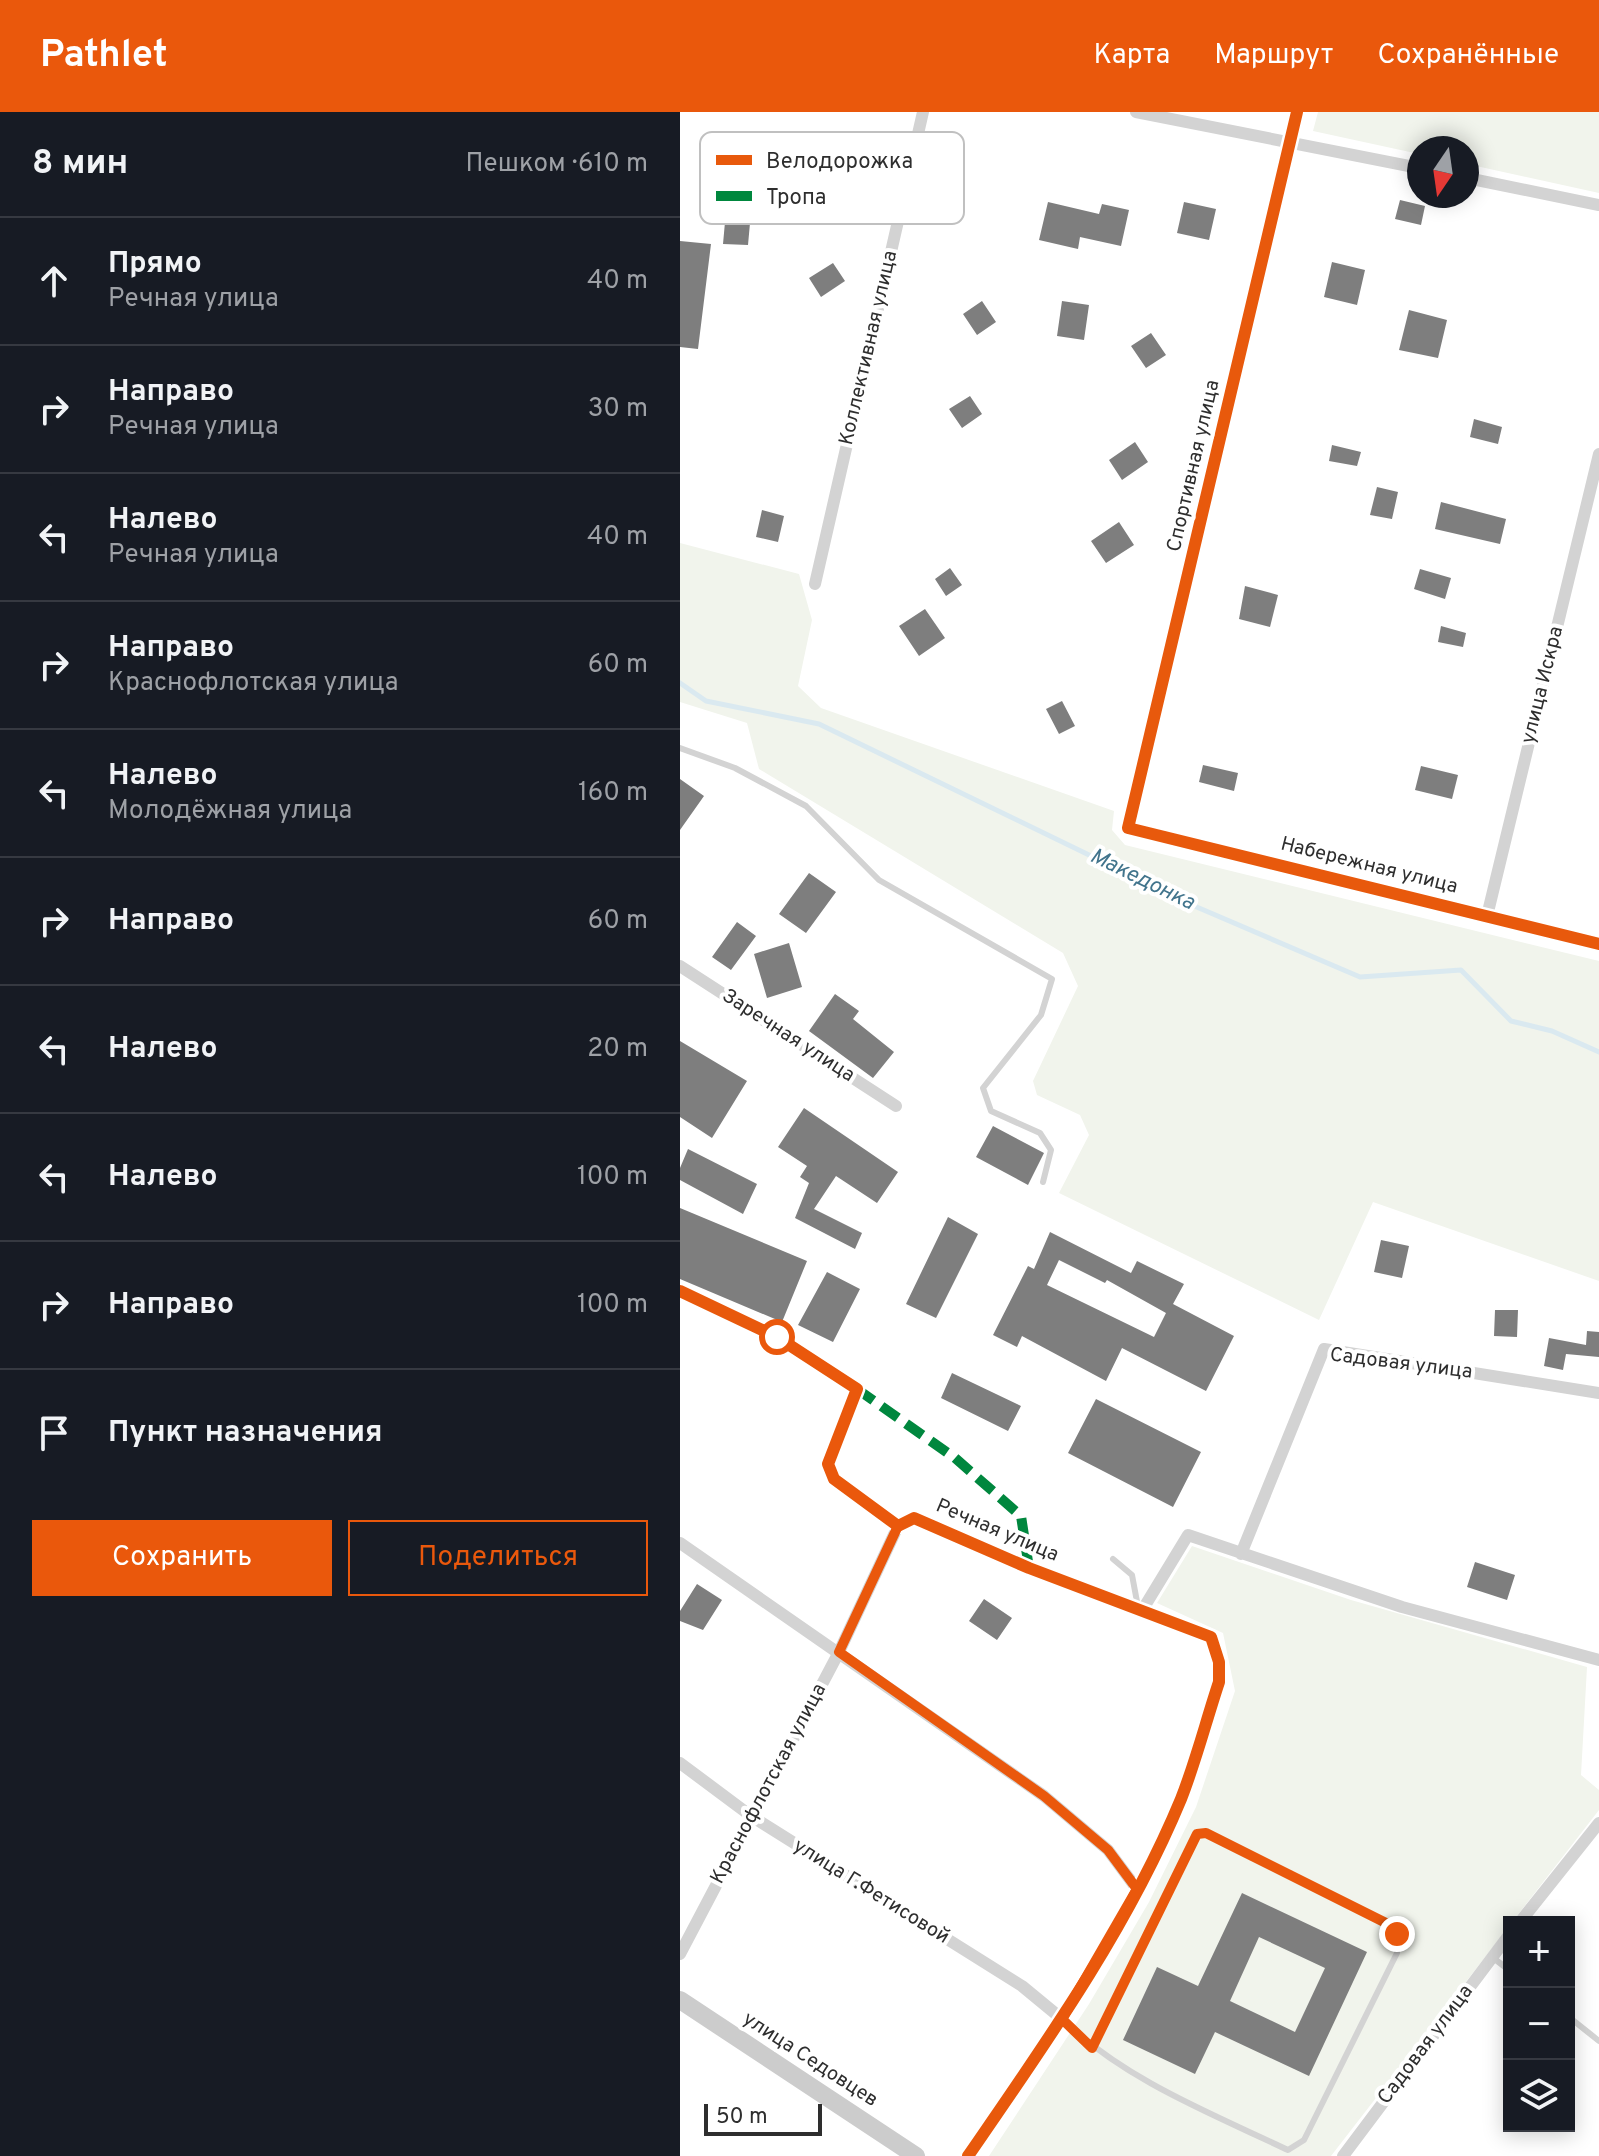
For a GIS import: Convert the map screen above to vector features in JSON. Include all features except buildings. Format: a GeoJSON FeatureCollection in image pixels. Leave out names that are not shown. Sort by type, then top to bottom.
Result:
{"type":"FeatureCollection","features":[{"type":"Feature","properties":{"kind":"street","name":"Коллективная улица"},"geometry":{"type":"LineString","coordinates":[[918,132],[923,112]]}},
{"type":"Feature","properties":{"kind":"street"},"geometry":{"type":"LineString","coordinates":[[1136,112],[1407,165]]}},
{"type":"Feature","properties":{"kind":"street","name":"Спортивная улица"},"geometry":{"type":"LineString","coordinates":[[1128,828],[1297,112]]}},
{"type":"Feature","properties":{"kind":"street"},"geometry":{"type":"LineString","coordinates":[[1479,180],[1599,205]]}},
{"type":"Feature","properties":{"kind":"street","name":"Коллективная улица"},"geometry":{"type":"LineString","coordinates":[[815,584],[897,224]]}},
{"type":"Feature","properties":{"kind":"street","name":"улица Искра"},"geometry":{"type":"LineString","coordinates":[[1487,916],[1599,454]]}},
{"type":"Feature","properties":{"kind":"street","name":"Набережная улица"},"geometry":{"type":"LineString","coordinates":[[1128,828],[1599,944]]}},
{"type":"Feature","properties":{"kind":"street","name":"Заречная улица"},"geometry":{"type":"LineString","coordinates":[[680,966],[896,1106]]}},
{"type":"Feature","properties":{"kind":"street"},"geometry":{"type":"LineString","coordinates":[[680,1291],[777,1337],[857,1389],[828,1464],[834,1479],[898,1526]]}},
{"type":"Feature","properties":{"kind":"street","name":"Садовая улица"},"geometry":{"type":"LineString","coordinates":[[1241,1554],[1324,1349],[1599,1393]]}},
{"type":"Feature","properties":{"kind":"street","name":"Речная улица"},"geometry":{"type":"LineString","coordinates":[[898,1526],[914,1518],[1029,1568],[1211,1637],[1219,1662],[1219,1682],[1181,1798],[1137,1889]]}},
{"type":"Feature","properties":{"kind":"street","name":"Краснофлотская улица"},"geometry":{"type":"LineString","coordinates":[[680,1954],[839,1652],[898,1526]]}},
{"type":"Feature","properties":{"kind":"street"},"geometry":{"type":"LineString","coordinates":[[1140,1608],[1188,1535],[1402,1607],[1599,1660]]}},
{"type":"Feature","properties":{"kind":"street"},"geometry":{"type":"LineString","coordinates":[[680,1543],[1044,1796],[1108,1850],[1137,1889],[1062,2019],[968,2156]]}},
{"type":"Feature","properties":{"kind":"street","name":"улица Г.Фетисовой"},"geometry":{"type":"LineString","coordinates":[[680,1763],[751,1816],[1022,1986],[1062,2019]]}},
{"type":"Feature","properties":{"kind":"street"},"geometry":{"type":"LineString","coordinates":[[1525,1916],[1599,1823]]}},
{"type":"Feature","properties":{"kind":"street","name":"Садовая улица"},"geometry":{"type":"LineString","coordinates":[[1343,2156],[1503,1943]]}},
{"type":"Feature","properties":{"kind":"street","name":"улица Седовцев"},"geometry":{"type":"LineString","coordinates":[[680,2000],[916,2156]]}},
{"type":"Feature","properties":{"kind":"lane"},"geometry":{"type":"LineString","coordinates":[[680,748],[735,768],[806,806],[879,880],[1052,979],[1041,1015],[983,1088],[991,1111],[1040,1133],[1051,1150],[1043,1182]]}},
{"type":"Feature","properties":{"kind":"lane"},"geometry":{"type":"LineString","coordinates":[[1113,1559],[1132,1575],[1140,1608]]}},
{"type":"Feature","properties":{"kind":"lane"},"geometry":{"type":"LineString","coordinates":[[1062,2019],[1092,2048],[1183,2100],[1288,2150],[1304,2140],[1397,1953],[1397,1934],[1376,1918],[1206,1833],[1197,1834],[1092,2048]]}},
{"type":"Feature","properties":{"kind":"lane"},"geometry":{"type":"LineString","coordinates":[[1492,1957],[1503,1965]]}},
{"type":"Feature","properties":{"kind":"lane"},"geometry":{"type":"LineString","coordinates":[[1575,2022],[1599,2041]]}},
{"type":"Feature","properties":{"kind":"shaded area"},"geometry":{"type":"Polygon","coordinates":[[[1318,112],[1599,112],[1599,193],[1479,167],[1479,136],[1407,136],[1407,151],[1313,131],[1318,112]]]}},
{"type":"Feature","properties":{"kind":"shaded area"},"geometry":{"type":"Polygon","coordinates":[[[680,543],[799,574],[812,620],[798,686],[821,708],[1114,811],[1112,830],[1125,845],[1599,961],[1599,1281],[1373,1202],[1319,1320],[1059,1193],[1089,1135],[1080,1115],[1037,1095],[1033,1081],[1078,986],[1063,953],[759,769],[747,723],[680,702],[680,543]]]}},
{"type":"Feature","properties":{"kind":"shaded area"},"geometry":{"type":"Polygon","coordinates":[[[1192,1546],[1351,1600],[1587,1667],[1581,1775],[1599,1790],[1599,1810],[1517,1916],[1503,1916],[1503,1934],[1331,2156],[989,2156],[1089,2004],[1149,1902],[1196,1807],[1235,1691],[1223,1633],[1157,1603],[1192,1546]]]}},
{"type":"Feature","properties":{"kind":"waterway","name":"Македонка"},"geometry":{"type":"LineString","coordinates":[[680,683],[706,701],[819,724],[1192,905],[1360,977],[1461,970],[1511,1021],[1552,1031],[1599,1052]]}},
{"type":"Feature","properties":{"kind":"marked path"},"geometry":{"type":"LineString","coordinates":[[857,1389],[955,1458],[1021,1516],[1029,1568]]}},
{"type":"Feature","properties":{"kind":"cycle path"},"geometry":{"type":"LineString","coordinates":[[1297,112],[1128,828],[1599,944]]}},
{"type":"Feature","properties":{"kind":"cycle path"},"geometry":{"type":"LineString","coordinates":[[680,1291],[777,1337],[857,1389],[828,1464],[834,1479],[898,1526],[914,1518],[1029,1568],[1211,1637],[1219,1662],[1219,1682],[1181,1799],[1160,1846],[1084,1983],[968,2156]]}},
{"type":"Feature","properties":{"kind":"route"},"geometry":{"type":"LineString","coordinates":[[777,1337],[857,1389],[828,1464],[834,1479],[898,1526],[839,1652],[1044,1796],[1108,1850],[1137,1889],[1062,2019],[1092,2048],[1197,1834],[1206,1833],[1390,1925],[1397,1934]]}}]}
